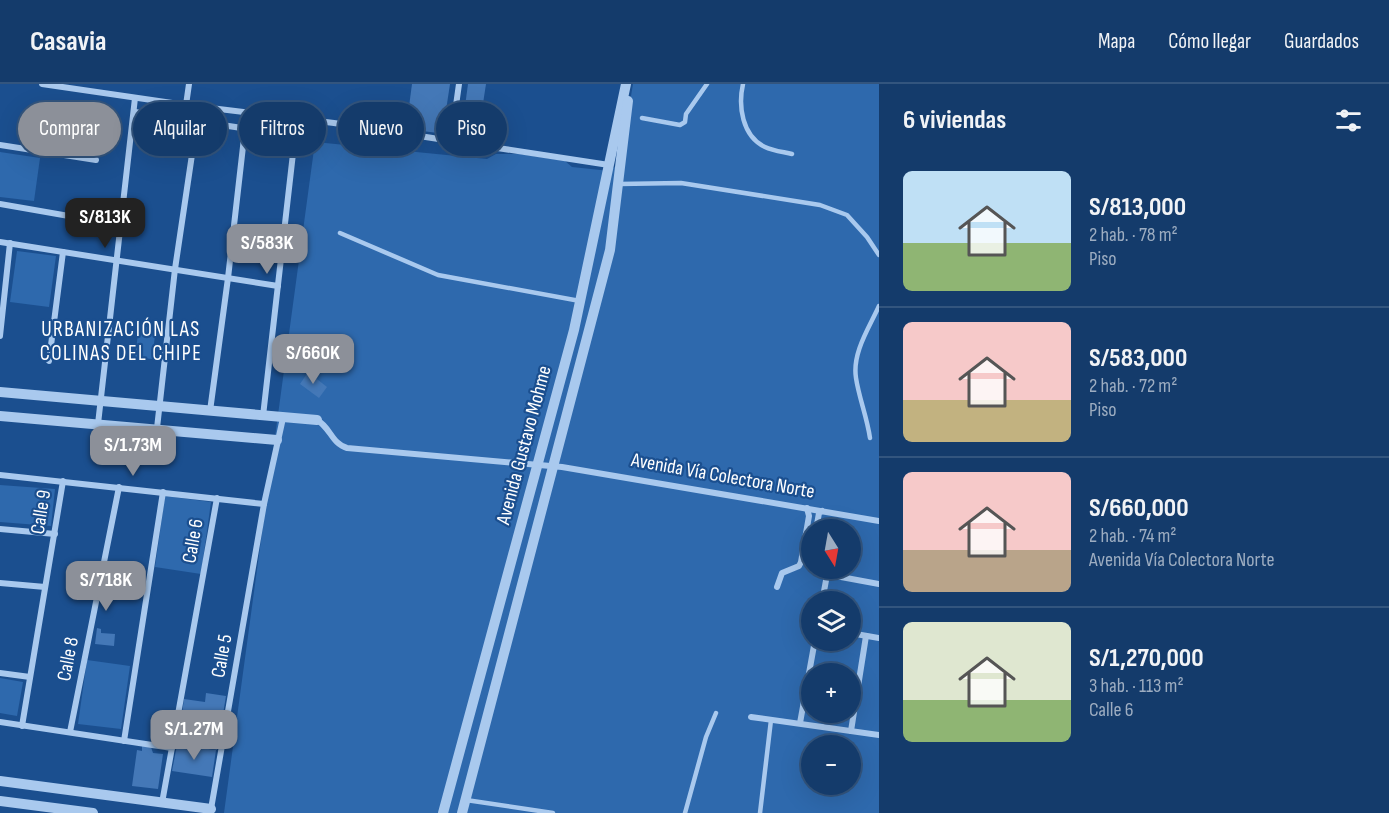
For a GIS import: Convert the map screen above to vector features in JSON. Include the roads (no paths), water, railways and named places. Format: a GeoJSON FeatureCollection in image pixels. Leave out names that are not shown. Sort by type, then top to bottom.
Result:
{"type":"FeatureCollection","features":[{"type":"Feature","properties":{"kind":"street"},"geometry":{"type":"LineString","coordinates":[[42,84],[164,102]]}},
{"type":"Feature","properties":{"kind":"street"},"geometry":{"type":"LineString","coordinates":[[186,102],[189,84]]}},
{"type":"Feature","properties":{"kind":"street"},"geometry":{"type":"LineString","coordinates":[[456,102],[459,84]]}},
{"type":"Feature","properties":{"kind":"street","name":"Avenida Gustavo Mohme"},"geometry":{"type":"LineString","coordinates":[[443,813],[580,301],[627,84]]}},
{"type":"Feature","properties":{"kind":"street","name":"Avenida Gustavo Mohme"},"geometry":{"type":"LineString","coordinates":[[462,813],[557,466],[610,250],[628,112],[627,84]]}},
{"type":"Feature","properties":{"kind":"street"},"geometry":{"type":"LineString","coordinates":[[227,110],[436,139]]}},
{"type":"Feature","properties":{"kind":"street"},"geometry":{"type":"LineString","coordinates":[[98,424],[115,260],[133,127]]}},
{"type":"Feature","properties":{"kind":"street"},"geometry":{"type":"LineString","coordinates":[[0,145],[96,160]]}},
{"type":"Feature","properties":{"kind":"street"},"geometry":{"type":"LineString","coordinates":[[507,150],[609,165]]}},
{"type":"Feature","properties":{"kind":"street"},"geometry":{"type":"LineString","coordinates":[[157,428],[175,269],[192,156]]}},
{"type":"Feature","properties":{"kind":"street"},"geometry":{"type":"LineString","coordinates":[[210,411],[242,156]]}},
{"type":"Feature","properties":{"kind":"street"},"geometry":{"type":"LineString","coordinates":[[263,416],[292,156]]}},
{"type":"Feature","properties":{"kind":"street"},"geometry":{"type":"LineString","coordinates":[[0,204],[86,219]]}},
{"type":"Feature","properties":{"kind":"street"},"geometry":{"type":"LineString","coordinates":[[0,242],[278,286]]}},
{"type":"Feature","properties":{"kind":"street"},"geometry":{"type":"LineString","coordinates":[[0,336],[10,243]]}},
{"type":"Feature","properties":{"kind":"street"},"geometry":{"type":"LineString","coordinates":[[48,361],[63,252]]}},
{"type":"Feature","properties":{"kind":"street"},"geometry":{"type":"LineString","coordinates":[[0,392],[317,420],[324,425],[335,442],[347,448],[537,464]]}},
{"type":"Feature","properties":{"kind":"street"},"geometry":{"type":"LineString","coordinates":[[0,416],[277,440]]}},
{"type":"Feature","properties":{"kind":"street","name":"Calle 5"},"geometry":{"type":"LineString","coordinates":[[211,811],[264,504],[283,418]]}},
{"type":"Feature","properties":{"kind":"street","name":"Avenida Vía Colectora Norte"},"geometry":{"type":"LineString","coordinates":[[537,464],[879,520]]}},
{"type":"Feature","properties":{"kind":"street"},"geometry":{"type":"LineString","coordinates":[[0,475],[264,504]]}},
{"type":"Feature","properties":{"kind":"street","name":"Calle 9"},"geometry":{"type":"LineString","coordinates":[[22,726],[63,481]]}},
{"type":"Feature","properties":{"kind":"street","name":"Calle 8"},"geometry":{"type":"LineString","coordinates":[[70,732],[119,487]]}},
{"type":"Feature","properties":{"kind":"street"},"geometry":{"type":"LineString","coordinates":[[124,741],[163,492]]}},
{"type":"Feature","properties":{"kind":"street","name":"Calle 6"},"geometry":{"type":"LineString","coordinates":[[162,803],[217,498]]}},
{"type":"Feature","properties":{"kind":"street"},"geometry":{"type":"LineString","coordinates":[[777,587],[782,573],[799,566],[801,562],[808,516],[807,508]]}},
{"type":"Feature","properties":{"kind":"street"},"geometry":{"type":"LineString","coordinates":[[818,519],[822,511]]}},
{"type":"Feature","properties":{"kind":"street"},"geometry":{"type":"LineString","coordinates":[[0,529],[55,534]]}},
{"type":"Feature","properties":{"kind":"street"},"geometry":{"type":"LineString","coordinates":[[850,579],[879,584]]}},
{"type":"Feature","properties":{"kind":"street"},"geometry":{"type":"LineString","coordinates":[[0,583],[45,587]]}},
{"type":"Feature","properties":{"kind":"street"},"geometry":{"type":"LineString","coordinates":[[861,635],[879,638]]}},
{"type":"Feature","properties":{"kind":"street"},"geometry":{"type":"LineString","coordinates":[[851,731],[866,636]]}},
{"type":"Feature","properties":{"kind":"street"},"geometry":{"type":"LineString","coordinates":[[800,723],[813,651]]}},
{"type":"Feature","properties":{"kind":"street"},"geometry":{"type":"LineString","coordinates":[[0,674],[30,677]]}},
{"type":"Feature","properties":{"kind":"street"},"geometry":{"type":"LineString","coordinates":[[751,717],[879,735]]}},
{"type":"Feature","properties":{"kind":"street"},"geometry":{"type":"LineString","coordinates":[[0,722],[172,748]]}},
{"type":"Feature","properties":{"kind":"street"},"geometry":{"type":"LineString","coordinates":[[0,781],[211,811]]}},
{"type":"Feature","properties":{"kind":"street"},"geometry":{"type":"LineString","coordinates":[[0,801],[37,809],[93,813]]}},
{"type":"Feature","properties":{"kind":"lane"},"geometry":{"type":"LineString","coordinates":[[642,118],[680,124],[685,122],[686,114],[707,84]]}},
{"type":"Feature","properties":{"kind":"lane"},"geometry":{"type":"LineString","coordinates":[[743,84],[741,107],[750,135],[765,147],[792,154]]}},
{"type":"Feature","properties":{"kind":"lane"},"geometry":{"type":"LineString","coordinates":[[619,184],[681,183],[828,208],[847,215],[867,237],[879,255]]}},
{"type":"Feature","properties":{"kind":"lane"},"geometry":{"type":"LineString","coordinates":[[340,233],[438,275],[580,301]]}},
{"type":"Feature","properties":{"kind":"lane"},"geometry":{"type":"LineString","coordinates":[[870,438],[855,368],[859,351],[879,306]]}},
{"type":"Feature","properties":{"kind":"lane"},"geometry":{"type":"LineString","coordinates":[[685,813],[706,737],[716,713]]}},
{"type":"Feature","properties":{"kind":"lane"},"geometry":{"type":"LineString","coordinates":[[760,813],[771,720]]}},
{"type":"Feature","properties":{"kind":"lane"},"geometry":{"type":"LineString","coordinates":[[466,800],[554,813]]}},
{"type":"Feature","properties":{"kind":"district","name":"URBANIZACIÓN LAS COLINAS DEL CHIPE"},"geometry":{"type":"Point","coordinates":[121,341]}}]}
